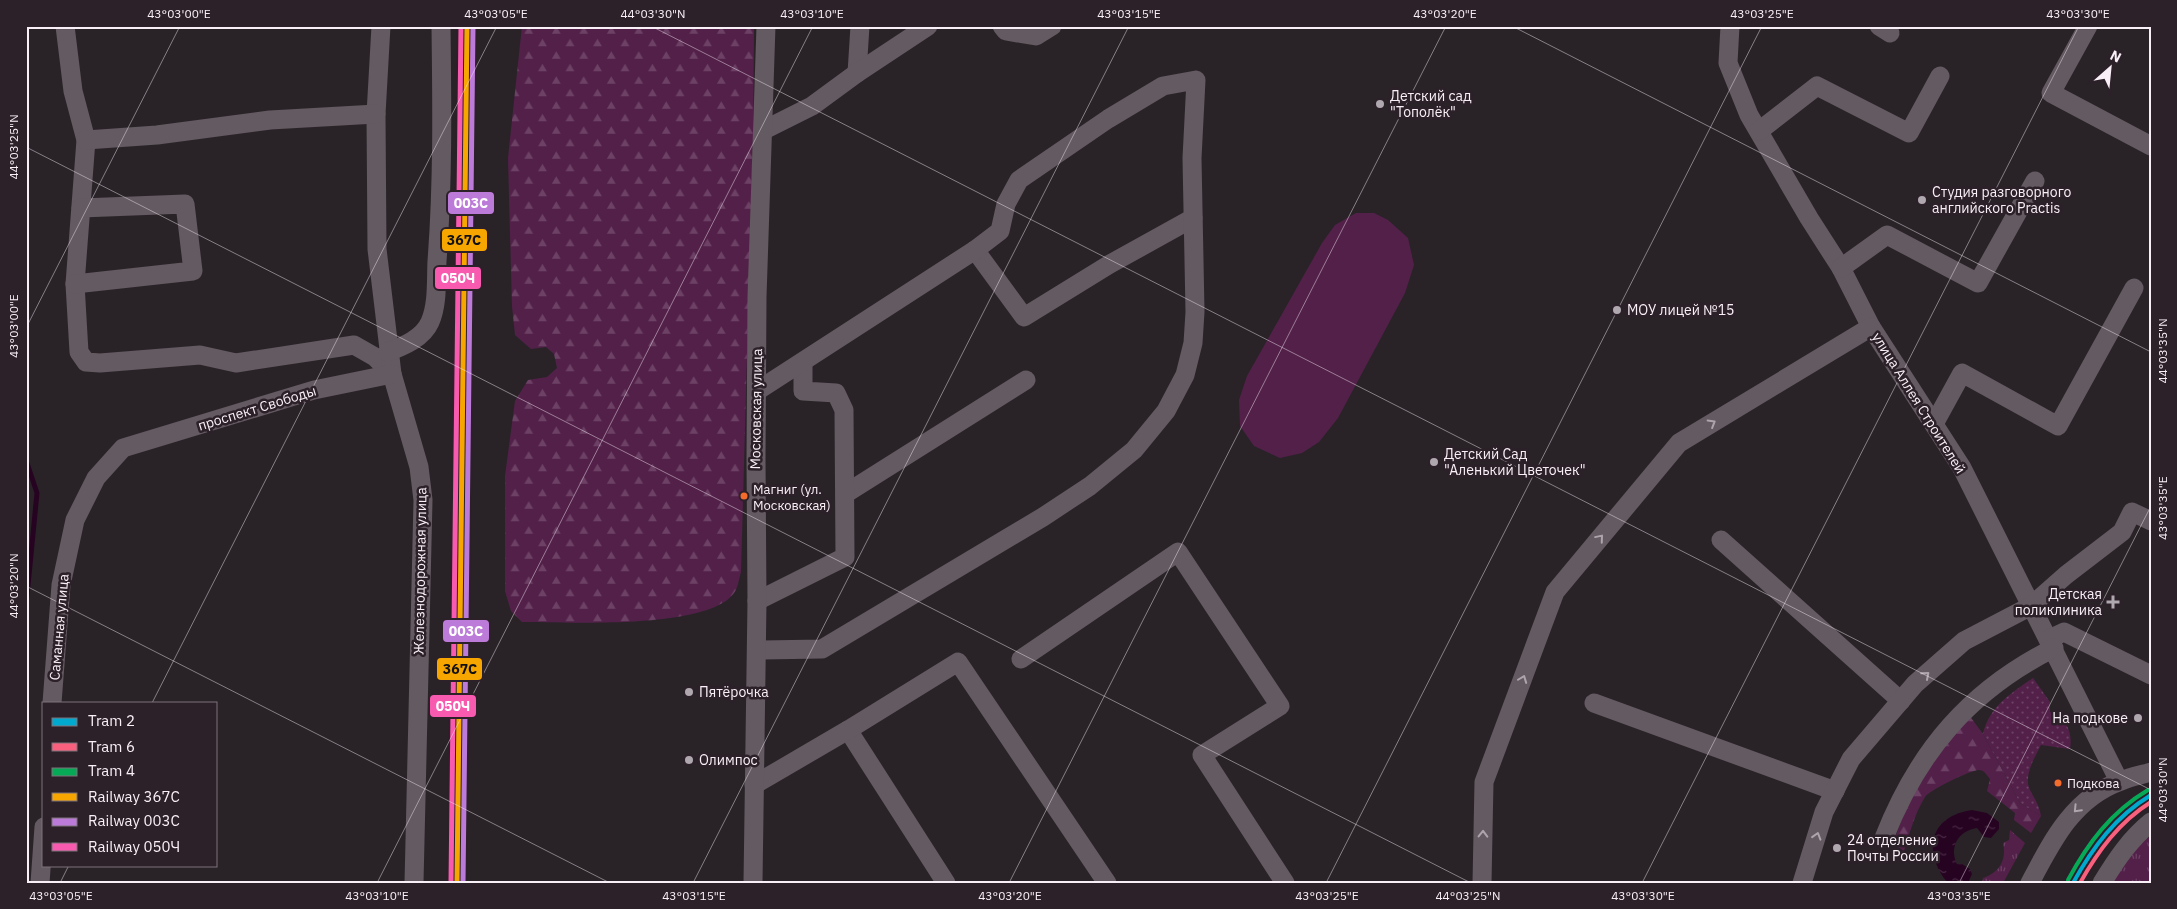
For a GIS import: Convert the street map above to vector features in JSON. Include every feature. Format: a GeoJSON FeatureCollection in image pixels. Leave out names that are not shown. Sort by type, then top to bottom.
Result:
{"type":"FeatureCollection","features":[{"type":"Feature","properties":{"kind":"street"},"geometry":{"type":"LineString","coordinates":[[65,26],[73,91],[86,140],[75,284],[79,352],[86,362],[100,363],[200,355],[236,363],[354,345],[374,356],[392,374]]}},
{"type":"Feature","properties":{"kind":"street","name":"Железнодорожная улица"},"geometry":{"type":"LineString","coordinates":[[381,26],[376,114],[377,248],[392,374],[419,467],[423,500],[414,883]]}},
{"type":"Feature","properties":{"kind":"street"},"geometry":{"type":"LineString","coordinates":[[388,352],[405,346],[421,334],[430,322],[434,303],[441,215],[441,26]]}},
{"type":"Feature","properties":{"kind":"street","name":"Московская улица"},"geometry":{"type":"LineString","coordinates":[[753,883],[758,601],[756,458],[757,297],[766,26]]}},
{"type":"Feature","properties":{"kind":"street"},"geometry":{"type":"LineString","coordinates":[[857,73],[860,26]]}},
{"type":"Feature","properties":{"kind":"street"},"geometry":{"type":"LineString","coordinates":[[764,130],[812,106],[857,73],[928,26]]}},
{"type":"Feature","properties":{"kind":"street"},"geometry":{"type":"LineString","coordinates":[[1002,26],[1006,31],[1036,36],[1052,26]]}},
{"type":"Feature","properties":{"kind":"street","name":"улица Аллея Строителей"},"geometry":{"type":"LineString","coordinates":[[1730,26],[1728,64],[1749,115],[1809,218],[1841,268],[1871,327],[1962,468],[2052,644],[2119,781]]}},
{"type":"Feature","properties":{"kind":"street"},"geometry":{"type":"LineString","coordinates":[[2088,26],[2051,93],[2151,146]]}},
{"type":"Feature","properties":{"kind":"street"},"geometry":{"type":"LineString","coordinates":[[1759,131],[1816,86],[1909,133],[1940,76]]}},
{"type":"Feature","properties":{"kind":"street"},"geometry":{"type":"LineString","coordinates":[[757,391],[975,250],[1000,231],[1006,204],[1019,180],[1108,119],[1163,86],[1196,80],[1192,158],[1195,312],[1193,343],[1185,375],[1166,411],[1134,450],[1090,486],[1043,517],[822,649],[757,650]]}},
{"type":"Feature","properties":{"kind":"street"},"geometry":{"type":"LineString","coordinates":[[86,140],[157,135],[270,120],[376,114]]}},
{"type":"Feature","properties":{"kind":"street"},"geometry":{"type":"LineString","coordinates":[[1841,268],[1887,235],[1978,283],[2035,181]]}},
{"type":"Feature","properties":{"kind":"street"},"geometry":{"type":"LineString","coordinates":[[75,284],[193,271],[185,204],[81,208]]}},
{"type":"Feature","properties":{"kind":"street"},"geometry":{"type":"LineString","coordinates":[[975,250],[1024,317],[1110,264],[1193,218]]}},
{"type":"Feature","properties":{"kind":"street"},"geometry":{"type":"LineString","coordinates":[[1934,424],[1962,373],[2058,426],[2134,288]]}},
{"type":"Feature","properties":{"kind":"street"},"geometry":{"type":"LineString","coordinates":[[1482,883],[1484,782],[1555,592],[1679,443],[1871,327]]}},
{"type":"Feature","properties":{"kind":"street"},"geometry":{"type":"LineString","coordinates":[[758,601],[846,557],[844,410],[836,393],[804,391],[804,362]]}},
{"type":"Feature","properties":{"kind":"street","name":"проспект Свободы"},"geometry":{"type":"LineString","coordinates":[[123,448],[314,390],[392,374]]}},
{"type":"Feature","properties":{"kind":"street"},"geometry":{"type":"LineString","coordinates":[[845,494],[1026,380]]}},
{"type":"Feature","properties":{"kind":"street","name":"Саманная улица"},"geometry":{"type":"LineString","coordinates":[[52,702],[61,585],[75,520],[96,478],[123,448]]}},
{"type":"Feature","properties":{"kind":"street"},"geometry":{"type":"LineString","coordinates":[[1802,883],[1824,812],[1850,759],[1915,684],[1964,642],[2031,606],[2066,575],[2122,532],[2132,512],[2151,521]]}},
{"type":"Feature","properties":{"kind":"street"},"geometry":{"type":"LineString","coordinates":[[1721,540],[1901,700]]}},
{"type":"Feature","properties":{"kind":"street"},"geometry":{"type":"LineString","coordinates":[[1021,659],[1178,552],[1280,706],[1202,755],[1285,883]]}},
{"type":"Feature","properties":{"kind":"street"},"geometry":{"type":"LineString","coordinates":[[1884,838],[1911,778],[1946,729],[1988,689],[2052,644],[2064,632],[2151,675]]}},
{"type":"Feature","properties":{"kind":"street"},"geometry":{"type":"LineString","coordinates":[[754,785],[958,662],[1107,883]]}},
{"type":"Feature","properties":{"kind":"street"},"geometry":{"type":"LineString","coordinates":[[1594,703],[1835,791]]}},
{"type":"Feature","properties":{"kind":"street"},"geometry":{"type":"LineString","coordinates":[[848,730],[946,883]]}},
{"type":"Feature","properties":{"kind":"street"},"geometry":{"type":"LineString","coordinates":[[2030,883],[2059,830],[2079,805],[2119,781],[2151,772]]}},
{"type":"Feature","properties":{"kind":"street"},"geometry":{"type":"LineString","coordinates":[[2102,883],[2116,859],[2137,833],[2151,822]]}},
{"type":"Feature","properties":{"kind":"street"},"geometry":{"type":"LineString","coordinates":[[40,883],[42,855]]}},
{"type":"Feature","properties":{"kind":"green space"},"geometry":{"type":"Polygon","coordinates":[[[522,26],[754,26],[753,137],[741,572],[734,593],[719,605],[696,613],[667,618],[602,623],[522,622],[511,611],[505,591],[505,476],[515,401],[528,380],[547,377],[557,368],[554,354],[546,347],[531,349],[515,335],[512,306],[508,158],[522,26]]]}},
{"type":"Feature","properties":{"kind":"green space"},"geometry":{"type":"Polygon","coordinates":[[[1356,213],[1374,213],[1388,220],[1408,238],[1414,265],[1405,293],[1338,418],[1319,442],[1302,453],[1280,458],[1254,446],[1240,426],[1239,400],[1247,376],[1322,243],[1335,225],[1356,213]]]}},
{"type":"Feature","properties":{"kind":"green space"},"geometry":{"type":"Polygon","coordinates":[[[2033,678],[2050,702],[2050,712],[2056,714],[2067,726],[2071,743],[2070,749],[2041,745],[2033,761],[2028,785],[2041,816],[2020,803],[1983,734],[1990,716],[2002,701],[2033,678]]]}},
{"type":"Feature","properties":{"kind":"green space"},"geometry":{"type":"Polygon","coordinates":[[[1969,715],[1983,734],[2020,803],[2041,816],[2031,833],[2014,820],[2015,813],[1987,791],[1990,779],[1987,774],[1981,770],[1975,771],[1942,785],[1925,797],[1921,803],[1904,851],[1893,845],[1914,792],[1945,743],[1969,715]]]}},
{"type":"Feature","properties":{"kind":"green space"},"geometry":{"type":"Polygon","coordinates":[[[2010,830],[2025,843],[2003,883],[1982,883],[1983,878],[1993,873],[2003,860],[2003,843],[2009,840],[2010,830]]]}},
{"type":"Feature","properties":{"kind":"green space"},"geometry":{"type":"Polygon","coordinates":[[[2151,836],[2151,883],[2113,883],[2129,850],[2151,836]]]}},
{"type":"Feature","properties":{"kind":"water"},"geometry":{"type":"Polygon","coordinates":[[[1972,810],[1987,813],[1999,822],[1999,829],[1991,838],[1984,837],[1977,828],[1960,836],[1955,846],[1955,858],[1957,864],[1962,864],[1970,869],[1972,874],[1968,883],[1948,883],[1935,859],[1934,837],[1946,820],[1972,810]]]}},
{"type":"Feature","properties":{"kind":"waterway"},"geometry":{"type":"LineString","coordinates":[[26,460],[37,493],[26,606]]}},
{"type":"Feature","properties":{"kind":"tram line","name":"4"},"geometry":{"type":"LineString","coordinates":[[2068,880],[2084,853],[2102,829],[2123,808],[2148,790]]}},
{"type":"Feature","properties":{"kind":"tram line","name":"2"},"geometry":{"type":"LineString","coordinates":[[2073,883],[2106,834],[2126,813],[2151,795]]}},
{"type":"Feature","properties":{"kind":"tram line","name":"6"},"geometry":{"type":"LineString","coordinates":[[2080,883],[2110,838],[2129,819],[2151,802]]}},
{"type":"Feature","properties":{"kind":"rail line","name":"050Ч"},"geometry":{"type":"LineString","coordinates":[[451,883],[461,26]]}},
{"type":"Feature","properties":{"kind":"rail line","name":"367С"},"geometry":{"type":"LineString","coordinates":[[457,883],[467,26]]}},
{"type":"Feature","properties":{"kind":"rail line","name":"003С"},"geometry":{"type":"LineString","coordinates":[[463,883],[473,26]]}},
{"type":"Feature","properties":{"kind":"place","name":"Детский сад \"Тополёк\""},"geometry":{"type":"Point","coordinates":[1380,104]}},
{"type":"Feature","properties":{"kind":"place","name":"Студия разговорного английского Practis"},"geometry":{"type":"Point","coordinates":[1922,200]}},
{"type":"Feature","properties":{"kind":"place","name":"МОУ лицей №15"},"geometry":{"type":"Point","coordinates":[1617,310]}},
{"type":"Feature","properties":{"kind":"place","name":"Детский Сад \"Аленький Цветочек\""},"geometry":{"type":"Point","coordinates":[1434,462]}},
{"type":"Feature","properties":{"kind":"place","name":"Магниг (ул. Московская)"},"geometry":{"type":"Point","coordinates":[744,496]}},
{"type":"Feature","properties":{"kind":"place","name":"Детская поликлиника"},"geometry":{"type":"Point","coordinates":[2113,602]}},
{"type":"Feature","properties":{"kind":"place","name":"Пятёрочка"},"geometry":{"type":"Point","coordinates":[689,692]}},
{"type":"Feature","properties":{"kind":"place","name":"На подкове"},"geometry":{"type":"Point","coordinates":[2138,718]}},
{"type":"Feature","properties":{"kind":"place","name":"Олимпос"},"geometry":{"type":"Point","coordinates":[689,760]}},
{"type":"Feature","properties":{"kind":"place","name":"Подкова"},"geometry":{"type":"Point","coordinates":[2058,783]}},
{"type":"Feature","properties":{"kind":"place","name":"24 отделение Почты России"},"geometry":{"type":"Point","coordinates":[1837,848]}}]}
